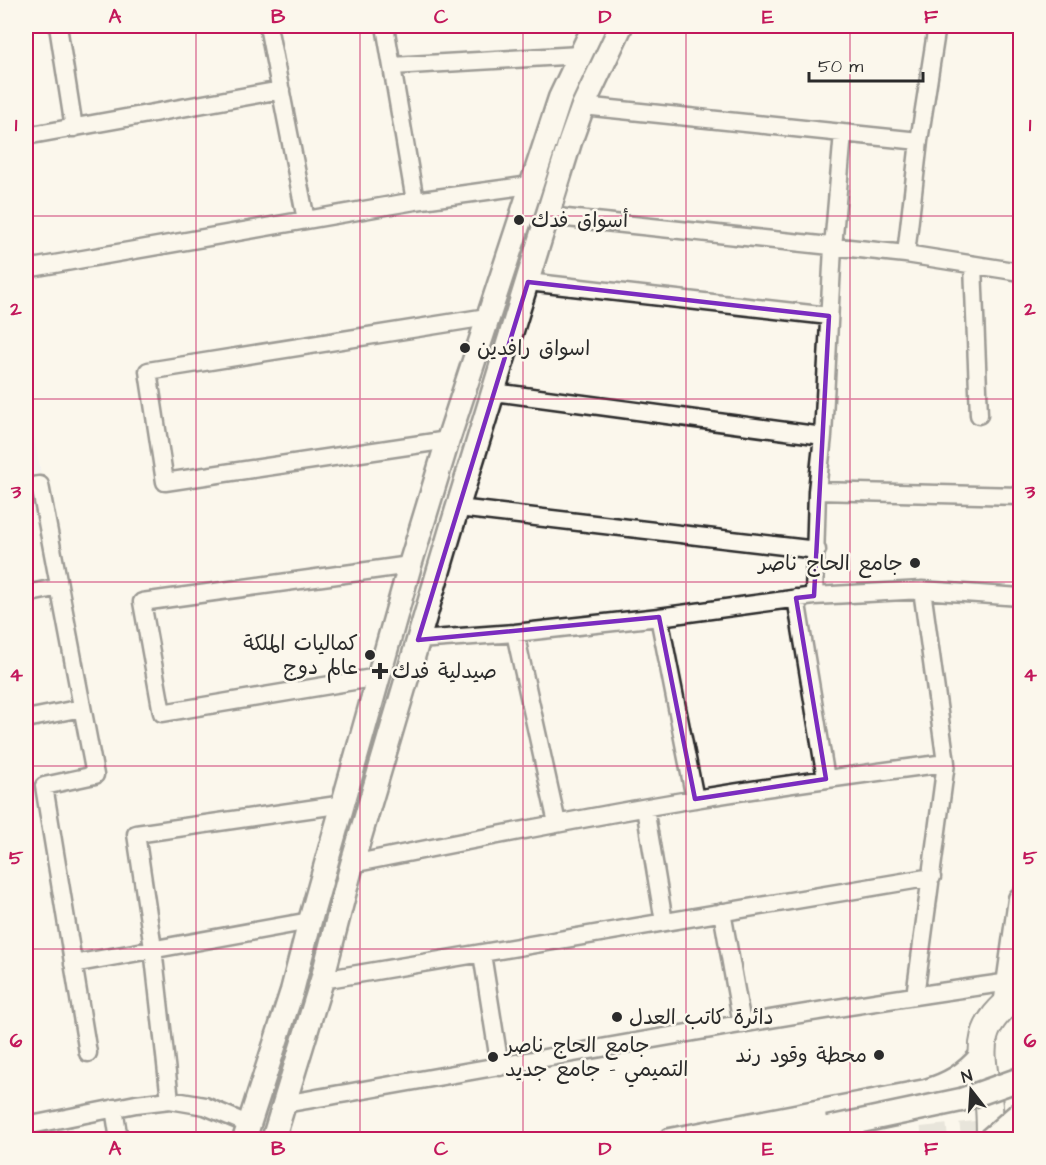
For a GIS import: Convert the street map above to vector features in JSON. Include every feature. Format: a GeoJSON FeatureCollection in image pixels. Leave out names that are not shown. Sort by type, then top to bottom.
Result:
{"type":"FeatureCollection","features":[{"type":"Feature","properties":{"kind":"main road"},"geometry":{"type":"LineString","coordinates":[[247,1132],[292,991],[378,677],[448,440],[560,98],[594,26]]}},
{"type":"Feature","properties":{"kind":"main road"},"geometry":{"type":"LineString","coordinates":[[273,1140],[322,980],[352,864],[454,519],[548,216],[583,106],[621,26]]}},
{"type":"Feature","properties":{"kind":"main road"},"geometry":{"type":"LineString","coordinates":[[424,522],[454,519]]}},
{"type":"Feature","properties":{"kind":"main road"},"geometry":{"type":"LineString","coordinates":[[990,1140],[989,1101],[981,1056],[986,1030],[1012,994],[1020,899]]}},
{"type":"Feature","properties":{"kind":"main road"},"geometry":{"type":"LineString","coordinates":[[670,1140],[926,1091],[959,1077],[981,1056]]}},
{"type":"Feature","properties":{"kind":"main road"},"geometry":{"type":"LineString","coordinates":[[762,1140],[961,1100],[1020,1079]]}},
{"type":"Feature","properties":{"kind":"main road"},"geometry":{"type":"LineString","coordinates":[[263,1083],[286,1098]]}},
{"type":"Feature","properties":{"kind":"main road"},"geometry":{"type":"LineString","coordinates":[[990,1140],[1020,1113]]}},
{"type":"Feature","properties":{"kind":"street"},"geometry":{"type":"LineString","coordinates":[[58,26],[74,128]]}},
{"type":"Feature","properties":{"kind":"street"},"geometry":{"type":"LineString","coordinates":[[268,26],[306,220]]}},
{"type":"Feature","properties":{"kind":"street"},"geometry":{"type":"LineString","coordinates":[[385,26],[415,201]]}},
{"type":"Feature","properties":{"kind":"street"},"geometry":{"type":"LineString","coordinates":[[906,254],[932,26]]}},
{"type":"Feature","properties":{"kind":"street"},"geometry":{"type":"LineString","coordinates":[[392,66],[580,55]]}},
{"type":"Feature","properties":{"kind":"street"},"geometry":{"type":"LineString","coordinates":[[26,136],[280,90]]}},
{"type":"Feature","properties":{"kind":"street"},"geometry":{"type":"LineString","coordinates":[[583,106],[920,141]]}},
{"type":"Feature","properties":{"kind":"street"},"geometry":{"type":"LineString","coordinates":[[814,596],[832,247],[843,133]]}},
{"type":"Feature","properties":{"kind":"street"},"geometry":{"type":"LineString","coordinates":[[26,269],[415,201],[530,185]]}},
{"type":"Feature","properties":{"kind":"street"},"geometry":{"type":"LineString","coordinates":[[548,216],[906,254],[1020,272]]}},
{"type":"Feature","properties":{"kind":"street"},"geometry":{"type":"LineString","coordinates":[[973,265],[979,415]]}},
{"type":"Feature","properties":{"kind":"street"},"geometry":{"type":"LineString","coordinates":[[528,282],[829,316]]}},
{"type":"Feature","properties":{"kind":"street"},"geometry":{"type":"LineString","coordinates":[[448,440],[165,482],[148,371],[487,316]]}},
{"type":"Feature","properties":{"kind":"street"},"geometry":{"type":"LineString","coordinates":[[494,392],[823,436]]}},
{"type":"Feature","properties":{"kind":"street"},"geometry":{"type":"LineString","coordinates":[[26,488],[40,485],[95,775],[44,786],[88,1053]]}},
{"type":"Feature","properties":{"kind":"street"},"geometry":{"type":"LineString","coordinates":[[818,491],[1020,496]]}},
{"type":"Feature","properties":{"kind":"street"},"geometry":{"type":"LineString","coordinates":[[454,519],[817,550]]}},
{"type":"Feature","properties":{"kind":"street"},"geometry":{"type":"LineString","coordinates":[[378,677],[162,713],[142,602],[410,565]]}},
{"type":"Feature","properties":{"kind":"street"},"geometry":{"type":"LineString","coordinates":[[26,594],[59,587]]}},
{"type":"Feature","properties":{"kind":"street"},"geometry":{"type":"LineString","coordinates":[[418,640],[515,633],[659,617],[814,596],[922,590],[1020,597]]}},
{"type":"Feature","properties":{"kind":"street"},"geometry":{"type":"LineString","coordinates":[[915,996],[946,764],[922,590]]}},
{"type":"Feature","properties":{"kind":"street"},"geometry":{"type":"LineString","coordinates":[[796,598],[826,778]]}},
{"type":"Feature","properties":{"kind":"street"},"geometry":{"type":"LineString","coordinates":[[659,617],[695,799]]}},
{"type":"Feature","properties":{"kind":"street"},"geometry":{"type":"LineString","coordinates":[[515,633],[557,823]]}},
{"type":"Feature","properties":{"kind":"street"},"geometry":{"type":"LineString","coordinates":[[26,719],[82,708]]}},
{"type":"Feature","properties":{"kind":"street"},"geometry":{"type":"LineString","coordinates":[[352,864],[557,823],[695,799],[826,778],[946,764]]}},
{"type":"Feature","properties":{"kind":"street"},"geometry":{"type":"LineString","coordinates":[[170,1100],[153,948],[136,834],[344,804]]}},
{"type":"Feature","properties":{"kind":"street"},"geometry":{"type":"LineString","coordinates":[[645,808],[664,922]]}},
{"type":"Feature","properties":{"kind":"street"},"geometry":{"type":"LineString","coordinates":[[322,980],[932,877]]}},
{"type":"Feature","properties":{"kind":"street"},"geometry":{"type":"LineString","coordinates":[[722,912],[742,1024]]}},
{"type":"Feature","properties":{"kind":"street"},"geometry":{"type":"LineString","coordinates":[[73,964],[310,921]]}},
{"type":"Feature","properties":{"kind":"street"},"geometry":{"type":"LineString","coordinates":[[482,954],[500,1067]]}},
{"type":"Feature","properties":{"kind":"street"},"geometry":{"type":"LineString","coordinates":[[286,1098],[500,1067],[915,996],[1012,994]]}},
{"type":"Feature","properties":{"kind":"street"},"geometry":{"type":"LineString","coordinates":[[26,1126],[114,1108],[170,1100],[205,1106],[247,1132]]}},
{"type":"Feature","properties":{"kind":"street"},"geometry":{"type":"LineString","coordinates":[[114,1108],[119,1140]]}},
{"type":"Feature","properties":{"kind":"highlighted area"},"geometry":{"type":"Polygon","coordinates":[[[528,282],[829,316],[814,596],[796,598],[826,779],[695,799],[659,617],[418,640],[528,282]]]}},
{"type":"Feature","properties":{"kind":"shaded area"},"geometry":{"type":"Polygon","coordinates":[[[26,393],[41,473],[26,476],[26,393]]]}},
{"type":"Feature","properties":{"kind":"tunnel"},"geometry":{"type":"LineString","coordinates":[[922,1140],[1020,1129]]}},
{"type":"Feature","properties":{"kind":"place","name":"أسواق فدك"},"geometry":{"type":"Point","coordinates":[519,220]}},
{"type":"Feature","properties":{"kind":"place","name":"اسواق رافدين"},"geometry":{"type":"Point","coordinates":[465,348]}},
{"type":"Feature","properties":{"kind":"place","name":"جامع الحاج ناصر"},"geometry":{"type":"Point","coordinates":[915,563]}},
{"type":"Feature","properties":{"kind":"place","name":"كماليات الملكة عالم دوج"},"geometry":{"type":"Point","coordinates":[370,655]}},
{"type":"Feature","properties":{"kind":"place","name":"صيدلية فدك"},"geometry":{"type":"Point","coordinates":[380,671]}},
{"type":"Feature","properties":{"kind":"place","name":"دائرة كاتب العدل"},"geometry":{"type":"Point","coordinates":[617,1017]}},
{"type":"Feature","properties":{"kind":"place","name":"محطة وقود رند"},"geometry":{"type":"Point","coordinates":[879,1055]}},
{"type":"Feature","properties":{"kind":"place","name":"جامع الحاج ناصر التميمي - جامع جديد"},"geometry":{"type":"Point","coordinates":[493,1057]}}]}
